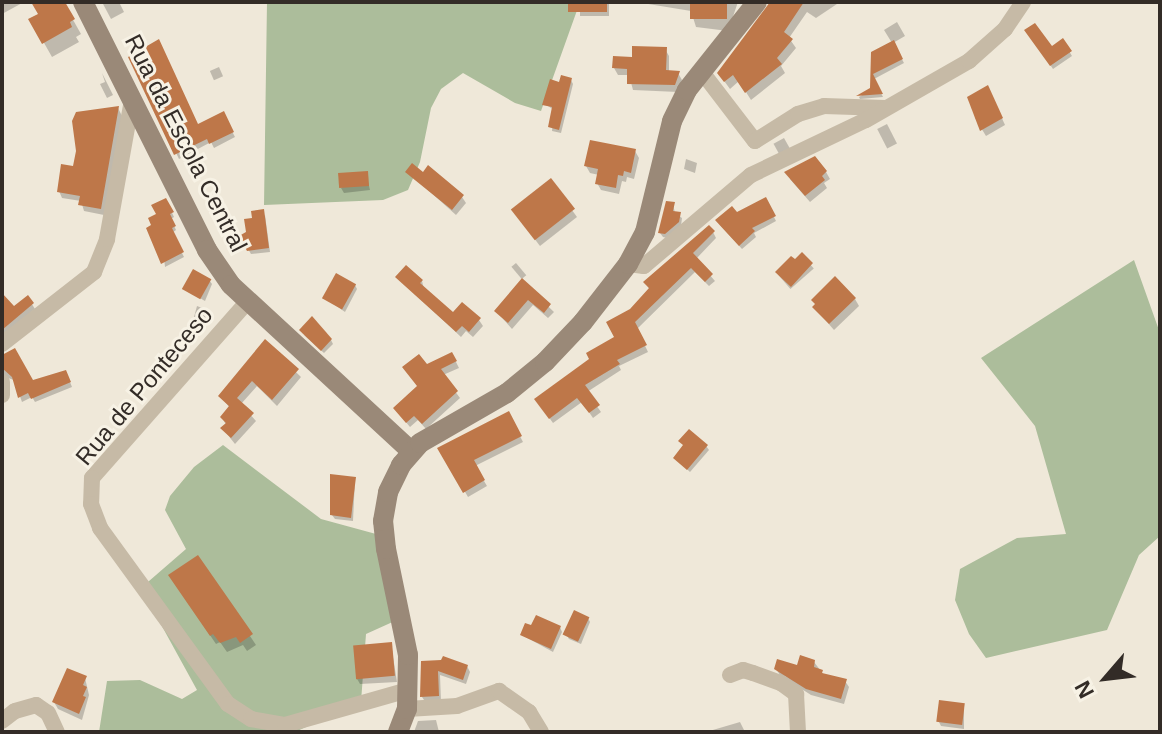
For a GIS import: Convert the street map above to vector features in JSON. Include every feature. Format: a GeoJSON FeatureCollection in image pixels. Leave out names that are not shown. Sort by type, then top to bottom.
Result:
{"type":"FeatureCollection","features":[{"type":"Feature","properties":{"kind":"street","name":"Rua da Escola Central"},"geometry":{"type":"LineString","coordinates":[[83,2],[207,250],[231,285],[392,431],[406,458]]}},
{"type":"Feature","properties":{"kind":"street"},"geometry":{"type":"LineString","coordinates":[[398,732],[408,699],[406,639],[386,549],[383,521],[388,492],[406,458],[507,393],[545,362],[583,322],[628,264],[645,232],[672,121],[687,90],[757,2]]}},
{"type":"Feature","properties":{"kind":"street"},"geometry":{"type":"LineString","coordinates":[[628,264],[644,266],[751,175],[887,108],[969,61],[1005,29],[1023,2]]}},
{"type":"Feature","properties":{"kind":"street"},"geometry":{"type":"LineString","coordinates":[[702,72],[755,141],[798,114],[824,106],[887,108]]}},
{"type":"Feature","properties":{"kind":"street"},"geometry":{"type":"LineString","coordinates":[[2,344],[94,272],[107,239],[132,100]]}},
{"type":"Feature","properties":{"kind":"street","name":"Rua de Ponteceso"},"geometry":{"type":"LineString","coordinates":[[248,301],[92,478],[91,504],[100,528],[228,704],[251,719],[285,725],[408,699]]}},
{"type":"Feature","properties":{"kind":"street"},"geometry":{"type":"LineString","coordinates":[[2,382],[2,395]]}},
{"type":"Feature","properties":{"kind":"street"},"geometry":{"type":"LineString","coordinates":[[730,675],[743,670],[781,683],[796,694],[798,732]]}},
{"type":"Feature","properties":{"kind":"street"},"geometry":{"type":"LineString","coordinates":[[408,699],[457,706],[499,691],[529,712],[541,732]]}},
{"type":"Feature","properties":{"kind":"street"},"geometry":{"type":"LineString","coordinates":[[2,721],[15,711],[36,705],[48,713],[57,732]]}},
{"type":"Feature","properties":{"kind":"green space"},"geometry":{"type":"Polygon","coordinates":[[[267,2],[580,2],[541,111],[515,103],[463,73],[441,89],[431,108],[420,162],[408,190],[383,200],[264,205],[267,2]]]}},
{"type":"Feature","properties":{"kind":"green space"},"geometry":{"type":"Polygon","coordinates":[[[1134,260],[1160,333],[1160,536],[1139,555],[1107,630],[986,658],[969,634],[955,600],[960,569],[1017,538],[1066,534],[1035,426],[981,358],[1134,260]]]}},
{"type":"Feature","properties":{"kind":"green space"},"geometry":{"type":"Polygon","coordinates":[[[223,445],[321,519],[376,534],[397,620],[366,634],[361,702],[295,732],[99,732],[107,681],[140,680],[182,699],[197,690],[141,588],[186,549],[165,510],[170,496],[194,467],[223,445]]]}},
{"type":"Feature","properties":{"kind":"building"},"geometry":{"type":"Polygon","coordinates":[[[31,2],[65,2],[75,19],[70,22],[72,27],[42,44],[28,19],[38,14],[31,2]]]}},
{"type":"Feature","properties":{"kind":"building"},"geometry":{"type":"Polygon","coordinates":[[[568,2],[607,2],[607,12],[568,12],[568,2]]]}},
{"type":"Feature","properties":{"kind":"building"},"geometry":{"type":"Polygon","coordinates":[[[690,2],[727,2],[727,19],[690,19],[690,2]]]}},
{"type":"Feature","properties":{"kind":"building"},"geometry":{"type":"Polygon","coordinates":[[[770,2],[804,2],[784,32],[793,39],[777,58],[782,64],[745,93],[733,75],[724,82],[717,73],[770,2]]]}},
{"type":"Feature","properties":{"kind":"building"},"geometry":{"type":"Polygon","coordinates":[[[1035,23],[1052,46],[1063,38],[1072,51],[1050,66],[1024,30],[1035,23]]]}},
{"type":"Feature","properties":{"kind":"building"},"geometry":{"type":"Polygon","coordinates":[[[159,39],[198,124],[224,111],[234,132],[209,144],[207,139],[174,155],[128,57],[159,39]]]}},
{"type":"Feature","properties":{"kind":"building"},"geometry":{"type":"Polygon","coordinates":[[[894,40],[903,59],[873,74],[883,94],[856,96],[870,88],[871,52],[894,40]]]}},
{"type":"Feature","properties":{"kind":"building"},"geometry":{"type":"Polygon","coordinates":[[[632,46],[667,47],[666,70],[680,71],[675,85],[627,84],[627,69],[612,68],[613,56],[632,57],[632,46]]]}},
{"type":"Feature","properties":{"kind":"building"},"geometry":{"type":"Polygon","coordinates":[[[561,75],[572,78],[559,130],[548,127],[552,107],[542,105],[550,79],[559,82],[561,75]]]}},
{"type":"Feature","properties":{"kind":"building"},"geometry":{"type":"Polygon","coordinates":[[[988,85],[1003,118],[980,131],[967,97],[988,85]]]}},
{"type":"Feature","properties":{"kind":"building"},"geometry":{"type":"Polygon","coordinates":[[[119,106],[101,209],[78,205],[80,196],[57,192],[61,164],[73,166],[76,151],[72,121],[76,112],[119,106]]]}},
{"type":"Feature","properties":{"kind":"building"},"geometry":{"type":"Polygon","coordinates":[[[590,140],[636,149],[631,173],[624,171],[623,176],[618,175],[616,188],[595,184],[598,169],[584,166],[590,140]]]}},
{"type":"Feature","properties":{"kind":"building"},"geometry":{"type":"Polygon","coordinates":[[[815,156],[827,171],[822,176],[825,180],[805,196],[784,172],[815,156]]]}},
{"type":"Feature","properties":{"kind":"building"},"geometry":{"type":"Polygon","coordinates":[[[412,163],[423,172],[428,165],[464,195],[452,210],[405,172],[412,163]]]}},
{"type":"Feature","properties":{"kind":"building"},"geometry":{"type":"Polygon","coordinates":[[[368,171],[369,186],[339,188],[338,173],[368,171]]]}},
{"type":"Feature","properties":{"kind":"building"},"geometry":{"type":"Polygon","coordinates":[[[551,178],[575,209],[535,240],[511,209],[551,178]]]}},
{"type":"Feature","properties":{"kind":"building"},"geometry":{"type":"Polygon","coordinates":[[[766,197],[776,216],[752,228],[755,231],[739,246],[715,220],[732,206],[737,212],[766,197]]]}},
{"type":"Feature","properties":{"kind":"building"},"geometry":{"type":"Polygon","coordinates":[[[166,198],[174,212],[170,214],[176,226],[172,228],[184,252],[161,264],[146,228],[151,225],[148,218],[156,214],[151,205],[166,198]]]}},
{"type":"Feature","properties":{"kind":"building"},"geometry":{"type":"Polygon","coordinates":[[[666,201],[675,202],[673,211],[681,212],[679,222],[665,234],[658,233],[666,201]]]}},
{"type":"Feature","properties":{"kind":"building"},"geometry":{"type":"Polygon","coordinates":[[[264,209],[269,248],[247,251],[239,236],[246,232],[244,219],[252,218],[251,211],[264,209]]]}},
{"type":"Feature","properties":{"kind":"building"},"geometry":{"type":"Polygon","coordinates":[[[709,225],[715,231],[693,253],[713,274],[705,282],[691,268],[635,322],[647,345],[617,360],[620,364],[585,385],[600,405],[589,413],[577,398],[549,419],[534,399],[589,359],[586,353],[614,337],[606,322],[630,309],[649,288],[643,282],[709,225]]]}},
{"type":"Feature","properties":{"kind":"building"},"geometry":{"type":"Polygon","coordinates":[[[802,252],[813,263],[791,287],[775,272],[791,256],[795,259],[802,252]]]}},
{"type":"Feature","properties":{"kind":"building"},"geometry":{"type":"Polygon","coordinates":[[[406,265],[423,280],[420,283],[453,312],[462,302],[481,318],[469,332],[462,326],[456,332],[395,277],[406,265]]]}},
{"type":"Feature","properties":{"kind":"building"},"geometry":{"type":"Polygon","coordinates":[[[193,269],[211,279],[200,299],[182,289],[193,269]]]}},
{"type":"Feature","properties":{"kind":"building"},"geometry":{"type":"Polygon","coordinates":[[[336,273],[356,284],[342,310],[322,298],[336,273]]]}},
{"type":"Feature","properties":{"kind":"building"},"geometry":{"type":"Polygon","coordinates":[[[835,276],[856,298],[829,324],[812,307],[815,304],[811,300],[835,276]]]}},
{"type":"Feature","properties":{"kind":"building"},"geometry":{"type":"Polygon","coordinates":[[[522,278],[551,304],[544,313],[528,300],[508,323],[494,311],[522,278]]]}},
{"type":"Feature","properties":{"kind":"building"},"geometry":{"type":"Polygon","coordinates":[[[2,293],[14,306],[28,295],[34,303],[2,330],[2,293]]]}},
{"type":"Feature","properties":{"kind":"building"},"geometry":{"type":"Polygon","coordinates":[[[312,316],[332,339],[321,351],[299,330],[312,316]]]}},
{"type":"Feature","properties":{"kind":"building"},"geometry":{"type":"Polygon","coordinates":[[[265,339],[299,369],[272,400],[252,381],[237,398],[254,413],[231,438],[220,428],[226,423],[220,417],[229,406],[218,396],[265,339]]]}},
{"type":"Feature","properties":{"kind":"building"},"geometry":{"type":"Polygon","coordinates":[[[15,348],[33,380],[66,370],[71,382],[31,399],[28,393],[18,398],[12,377],[2,368],[2,355],[15,348]]]}},
{"type":"Feature","properties":{"kind":"building"},"geometry":{"type":"Polygon","coordinates":[[[452,352],[457,361],[441,369],[458,391],[422,424],[414,416],[406,423],[393,408],[417,386],[402,367],[419,354],[427,364],[452,352]]]}},
{"type":"Feature","properties":{"kind":"building"},"geometry":{"type":"Polygon","coordinates":[[[509,411],[522,436],[474,460],[485,480],[463,493],[437,448],[509,411]]]}},
{"type":"Feature","properties":{"kind":"building"},"geometry":{"type":"Polygon","coordinates":[[[689,429],[708,445],[687,470],[673,458],[683,445],[678,441],[689,429]]]}},
{"type":"Feature","properties":{"kind":"building"},"geometry":{"type":"Polygon","coordinates":[[[330,474],[356,477],[351,518],[330,515],[330,474]]]}},
{"type":"Feature","properties":{"kind":"building"},"geometry":{"type":"Polygon","coordinates":[[[198,555],[253,634],[240,643],[236,637],[220,643],[213,634],[210,636],[168,575],[198,555]]]}},
{"type":"Feature","properties":{"kind":"building"},"geometry":{"type":"Polygon","coordinates":[[[574,610],[589,617],[578,642],[563,634],[574,610]]]}},
{"type":"Feature","properties":{"kind":"building"},"geometry":{"type":"Polygon","coordinates":[[[536,615],[561,626],[551,649],[520,635],[525,623],[531,625],[536,615]]]}},
{"type":"Feature","properties":{"kind":"building"},"geometry":{"type":"Polygon","coordinates":[[[392,642],[395,676],[356,679],[353,645],[392,642]]]}},
{"type":"Feature","properties":{"kind":"building"},"geometry":{"type":"Polygon","coordinates":[[[800,655],[815,660],[814,667],[823,670],[822,673],[847,679],[841,699],[806,689],[774,669],[777,659],[797,665],[800,655]]]}},
{"type":"Feature","properties":{"kind":"building"},"geometry":{"type":"Polygon","coordinates":[[[443,656],[468,665],[463,680],[438,671],[439,696],[420,697],[421,661],[441,660],[443,656]]]}},
{"type":"Feature","properties":{"kind":"building"},"geometry":{"type":"Polygon","coordinates":[[[67,668],[87,676],[83,685],[87,687],[83,696],[86,697],[79,714],[52,702],[67,668]]]}},
{"type":"Feature","properties":{"kind":"building"},"geometry":{"type":"Polygon","coordinates":[[[939,700],[965,703],[962,725],[936,722],[939,700]]]}}]}
